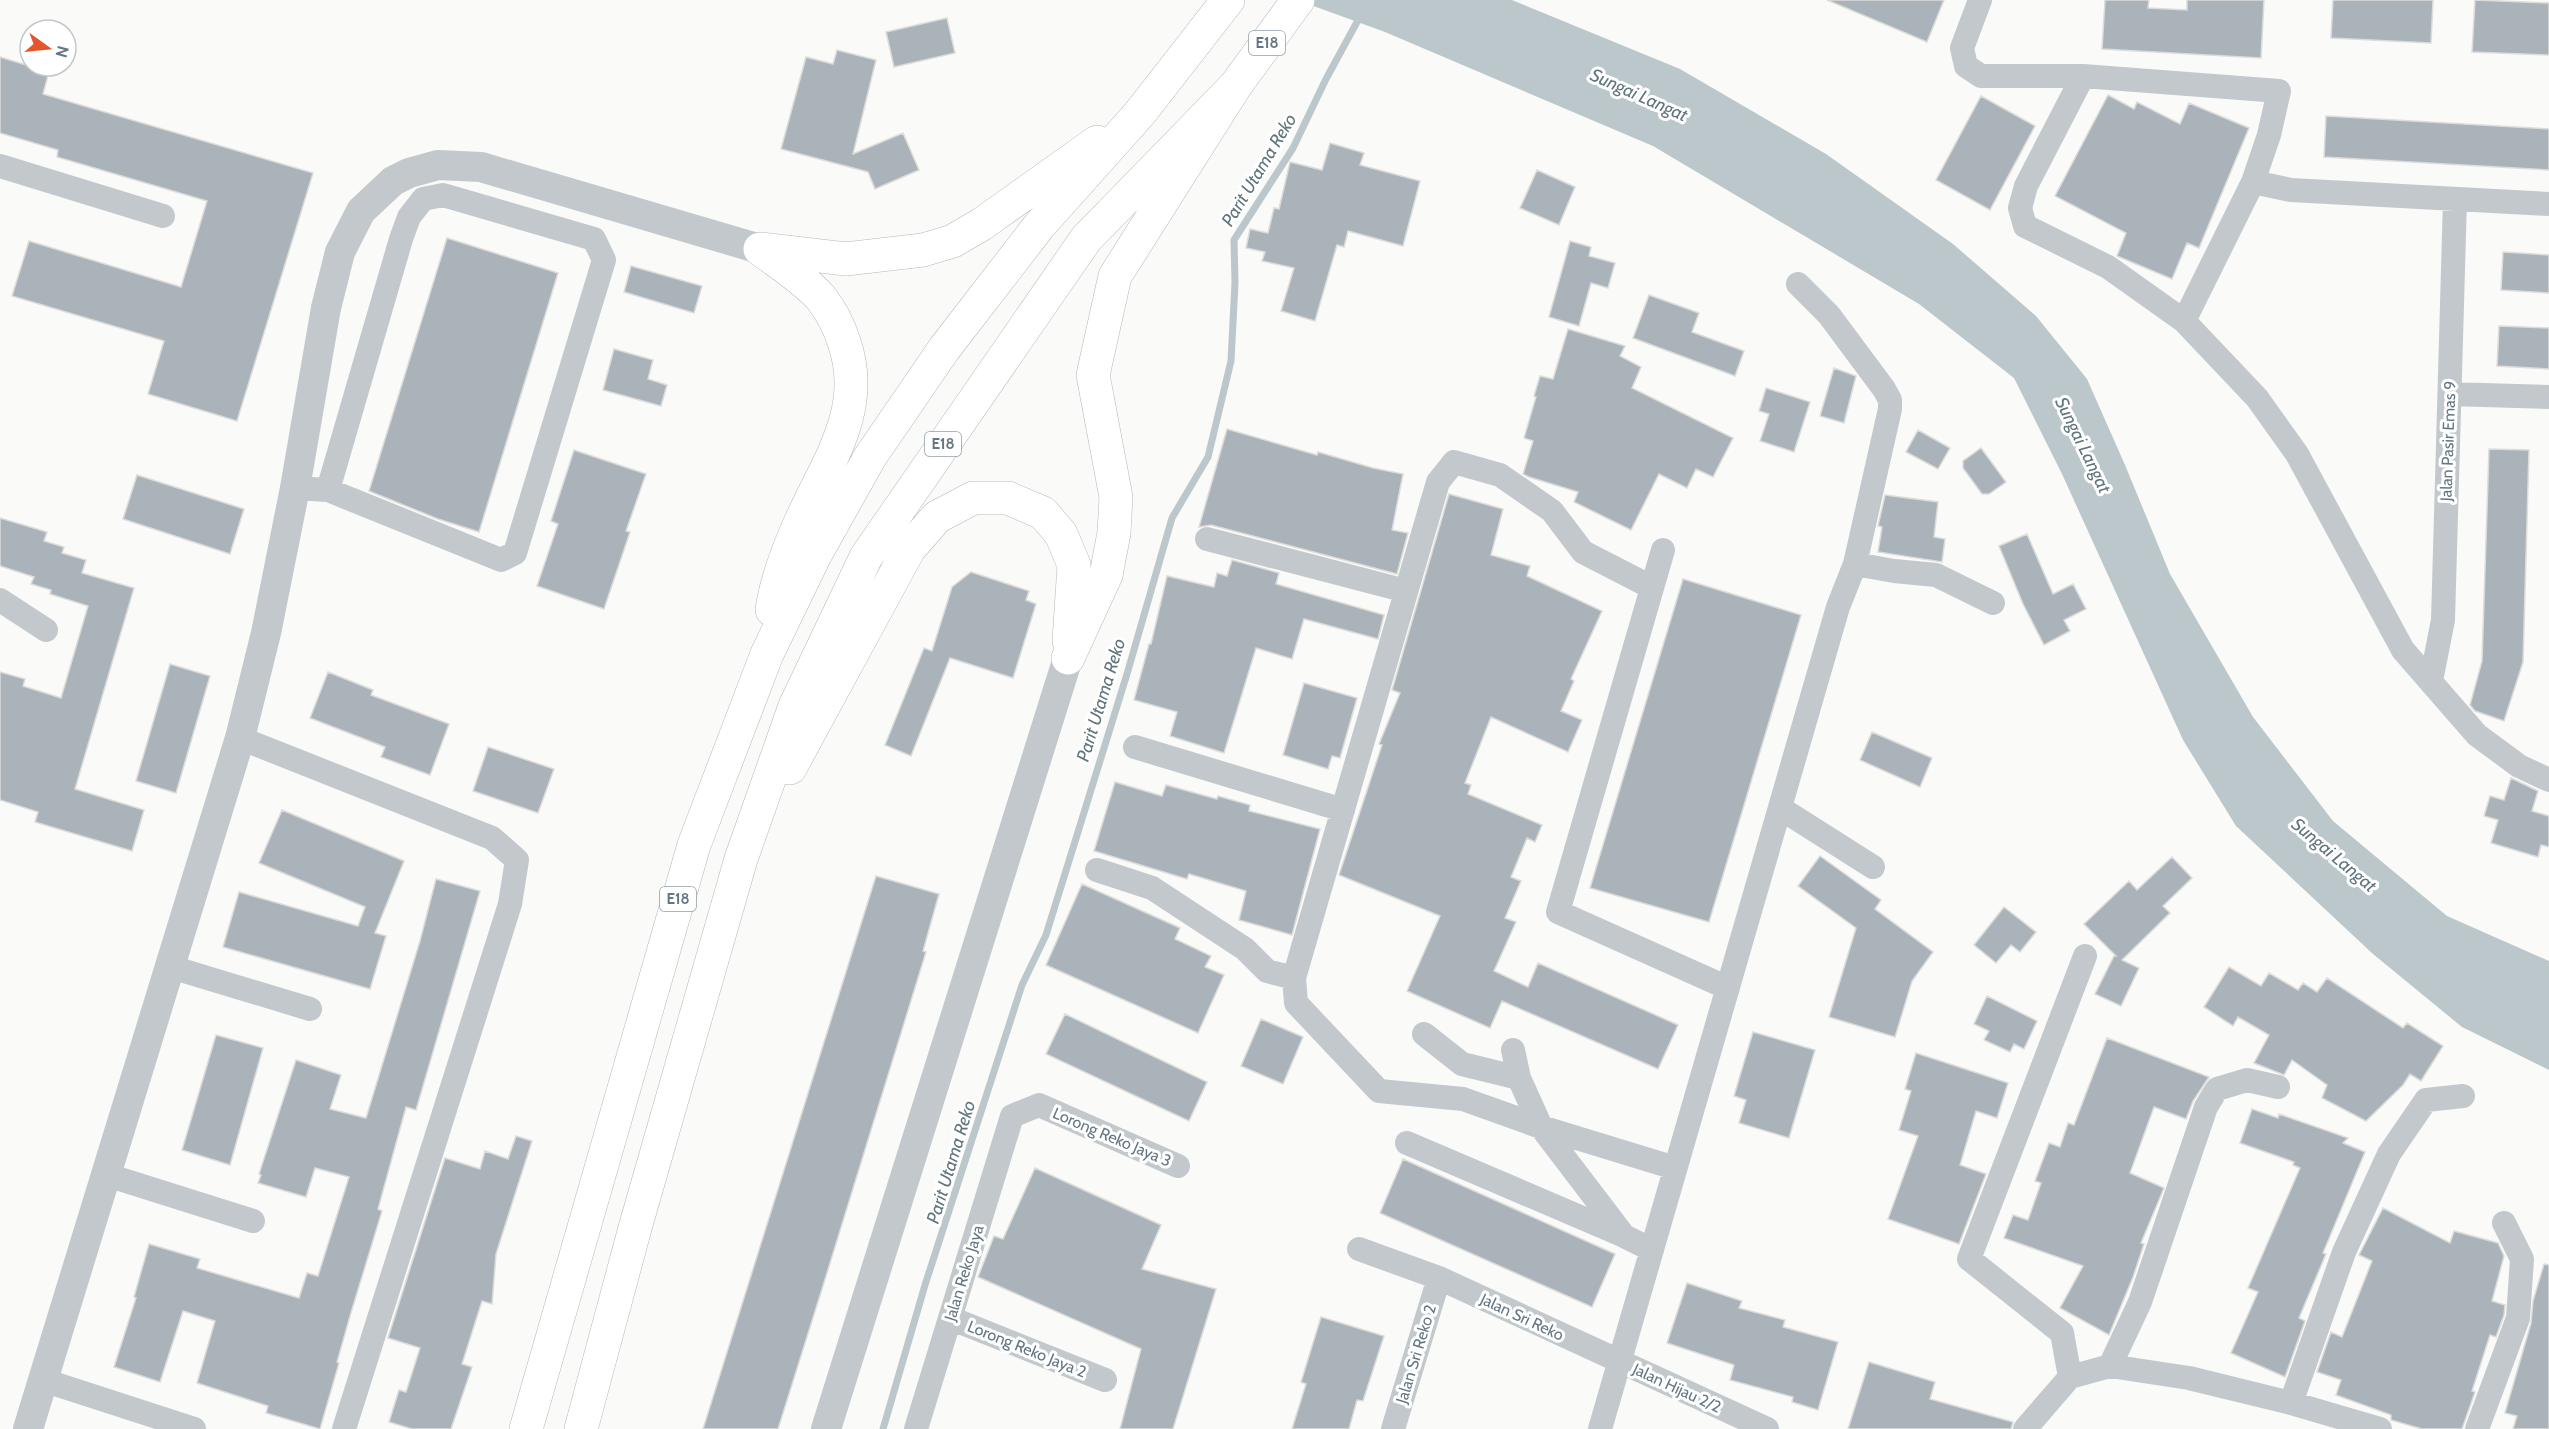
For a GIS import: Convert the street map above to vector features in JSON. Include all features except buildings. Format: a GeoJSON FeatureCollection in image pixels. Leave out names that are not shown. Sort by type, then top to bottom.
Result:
{"type":"FeatureCollection","features":[{"type":"Feature","properties":{"kind":"highway","name":"E18"},"geometry":{"type":"LineString","coordinates":[[526,1429],[694,845],[767,654],[814,557],[870,456],[938,358],[1040,226],[1140,112],[1184,59],[1228,0]]}},
{"type":"Feature","properties":{"kind":"highway","name":"E18"},"geometry":{"type":"LineString","coordinates":[[581,1429],[635,1228],[741,859],[795,706],[866,558],[1086,239],[1236,85],[1298,0]]}},
{"type":"Feature","properties":{"kind":"highway"},"geometry":{"type":"LineString","coordinates":[[1068,658],[1106,575],[1114,533],[1116,497],[1093,375],[1115,276],[1236,85]]}},
{"type":"Feature","properties":{"kind":"highway"},"geometry":{"type":"LineString","coordinates":[[760,249],[846,259],[923,250],[953,241],[982,224],[1140,112]]}},
{"type":"Feature","properties":{"kind":"highway"},"geometry":{"type":"LineString","coordinates":[[760,249],[820,297],[837,321],[848,353],[853,385],[844,428],[828,467],[800,523],[784,564],[773,604],[767,654]]}},
{"type":"Feature","properties":{"kind":"highway"},"geometry":{"type":"LineString","coordinates":[[741,859],[909,549],[937,517],[973,498],[1008,498],[1043,513],[1061,534],[1074,565],[1068,658]]}},
{"type":"Feature","properties":{"kind":"street"},"geometry":{"type":"LineString","coordinates":[[1980,0],[1962,48],[1966,66],[1980,76],[2083,76],[2279,91],[2269,135],[2253,182],[2184,321]]}},
{"type":"Feature","properties":{"kind":"street"},"geometry":{"type":"LineString","coordinates":[[2083,76],[2026,186],[2020,208],[2025,226],[2108,267],[2184,321],[2257,398],[2297,454],[2403,650],[2477,735],[2519,766],[2549,780]]}},
{"type":"Feature","properties":{"kind":"street"},"geometry":{"type":"LineString","coordinates":[[28,1429],[240,738],[266,633],[296,488],[327,308],[340,252],[361,211],[393,181],[409,173],[438,165],[481,167],[760,249]]}},
{"type":"Feature","properties":{"kind":"street"},"geometry":{"type":"LineString","coordinates":[[0,166],[164,216]]}},
{"type":"Feature","properties":{"kind":"street"},"geometry":{"type":"LineString","coordinates":[[2253,182],[2290,190],[2549,204]]}},
{"type":"Feature","properties":{"kind":"street"},"geometry":{"type":"LineString","coordinates":[[296,488],[328,490],[501,560],[515,554],[604,260],[594,239],[443,195],[423,199],[409,217],[401,239],[328,490]]}},
{"type":"Feature","properties":{"kind":"street","name":"Jalan Pasir Emas 9"},"geometry":{"type":"LineString","coordinates":[[2431,681],[2443,620],[2455,199]]}},
{"type":"Feature","properties":{"kind":"street"},"geometry":{"type":"LineString","coordinates":[[1600,1429],[1838,607],[1855,564],[1890,409],[1890,400],[1884,389],[1829,315],[1798,284]]}},
{"type":"Feature","properties":{"kind":"street"},"geometry":{"type":"LineString","coordinates":[[2450,394],[2549,397]]}},
{"type":"Feature","properties":{"kind":"street"},"geometry":{"type":"LineString","coordinates":[[1651,587],[1583,552],[1552,511],[1500,475],[1454,462],[1438,482],[1294,978],[1296,1003],[1379,1091],[1463,1099],[1541,1127],[1676,1168]]}},
{"type":"Feature","properties":{"kind":"street"},"geometry":{"type":"LineString","coordinates":[[1207,539],[1406,591]]}},
{"type":"Feature","properties":{"kind":"street"},"geometry":{"type":"LineString","coordinates":[[1663,550],[1558,912],[1728,988]]}},
{"type":"Feature","properties":{"kind":"street"},"geometry":{"type":"LineString","coordinates":[[1855,564],[1936,575],[1993,603]]}},
{"type":"Feature","properties":{"kind":"street"},"geometry":{"type":"LineString","coordinates":[[0,600],[46,630]]}},
{"type":"Feature","properties":{"kind":"street"},"geometry":{"type":"LineString","coordinates":[[826,1429],[1068,658]]}},
{"type":"Feature","properties":{"kind":"street"},"geometry":{"type":"LineString","coordinates":[[240,738],[492,838],[517,860],[510,904],[344,1429]]}},
{"type":"Feature","properties":{"kind":"street"},"geometry":{"type":"LineString","coordinates":[[1135,747],[1343,810]]}},
{"type":"Feature","properties":{"kind":"street"},"geometry":{"type":"LineString","coordinates":[[1780,808],[1873,867]]}},
{"type":"Feature","properties":{"kind":"street"},"geometry":{"type":"LineString","coordinates":[[1097,870],[1152,888],[1245,949],[1267,971],[1294,978]]}},
{"type":"Feature","properties":{"kind":"street"},"geometry":{"type":"LineString","coordinates":[[2070,1377],[2062,1333],[1969,1259],[2085,956]]}},
{"type":"Feature","properties":{"kind":"street"},"geometry":{"type":"LineString","coordinates":[[171,967],[310,1010]]}},
{"type":"Feature","properties":{"kind":"street"},"geometry":{"type":"LineString","coordinates":[[1424,1034],[1462,1064],[1520,1078]]}},
{"type":"Feature","properties":{"kind":"street"},"geometry":{"type":"LineString","coordinates":[[1513,1050],[1520,1078],[1541,1127],[1624,1236]]}},
{"type":"Feature","properties":{"kind":"street"},"geometry":{"type":"LineString","coordinates":[[2110,1366],[2140,1302],[2206,1107],[2217,1089],[2247,1080],[2278,1087]]}},
{"type":"Feature","properties":{"kind":"street"},"geometry":{"type":"LineString","coordinates":[[2291,1403],[2344,1252],[2389,1154],[2426,1100],[2463,1096]]}},
{"type":"Feature","properties":{"kind":"street","name":"Lorong Reko Jaya 3"},"geometry":{"type":"LineString","coordinates":[[1012,1116],[1039,1105],[1178,1166]]}},
{"type":"Feature","properties":{"kind":"street","name":"Jalan Reko Jaya"},"geometry":{"type":"LineString","coordinates":[[916,1429],[1012,1116]]}},
{"type":"Feature","properties":{"kind":"street"},"geometry":{"type":"LineString","coordinates":[[1407,1143],[1652,1250]]}},
{"type":"Feature","properties":{"kind":"street"},"geometry":{"type":"LineString","coordinates":[[107,1175],[254,1221]]}},
{"type":"Feature","properties":{"kind":"street"},"geometry":{"type":"LineString","coordinates":[[2477,1429],[2518,1318],[2522,1259],[2504,1222]]}},
{"type":"Feature","properties":{"kind":"street","name":"Jalan Sri Reko"},"geometry":{"type":"LineString","coordinates":[[1359,1249],[1439,1278],[1619,1361]]}},
{"type":"Feature","properties":{"kind":"street","name":"Jalan Sri Reko 2"},"geometry":{"type":"LineString","coordinates":[[1393,1429],[1439,1278]]}},
{"type":"Feature","properties":{"kind":"street","name":"Lorong Reko Jaya 2"},"geometry":{"type":"LineString","coordinates":[[950,1318],[1105,1380]]}},
{"type":"Feature","properties":{"kind":"street","name":"Jalan Hijau 2/2"},"geometry":{"type":"LineString","coordinates":[[1619,1361],[1767,1429]]}},
{"type":"Feature","properties":{"kind":"street"},"geometry":{"type":"LineString","coordinates":[[2025,1429],[2070,1377],[2110,1366],[2189,1378],[2291,1403],[2380,1429]]}},
{"type":"Feature","properties":{"kind":"street"},"geometry":{"type":"LineString","coordinates":[[43,1380],[194,1429]]}},
{"type":"Feature","properties":{"kind":"water","name":"Sungai Langat"},"geometry":{"type":"Polygon","coordinates":[[[1297,0],[1512,0],[1680,69],[1826,154],[1953,244],[2036,316],[2087,379],[2170,574],[2253,717],[2333,821],[2447,916],[2549,961],[2549,1070],[2462,1027],[2373,954],[2236,826],[2183,740],[2062,474],[2014,378],[1919,304],[1653,146],[1385,32],[1297,0]]]}},
{"type":"Feature","properties":{"kind":"waterway","name":"Parit Utama Reko"},"geometry":{"type":"LineString","coordinates":[[883,1429],[925,1285],[1022,985],[1046,935],[1127,674],[1172,518],[1208,457],[1231,361],[1235,283],[1234,240],[1293,148],[1326,79],[1369,0]]}}]}
